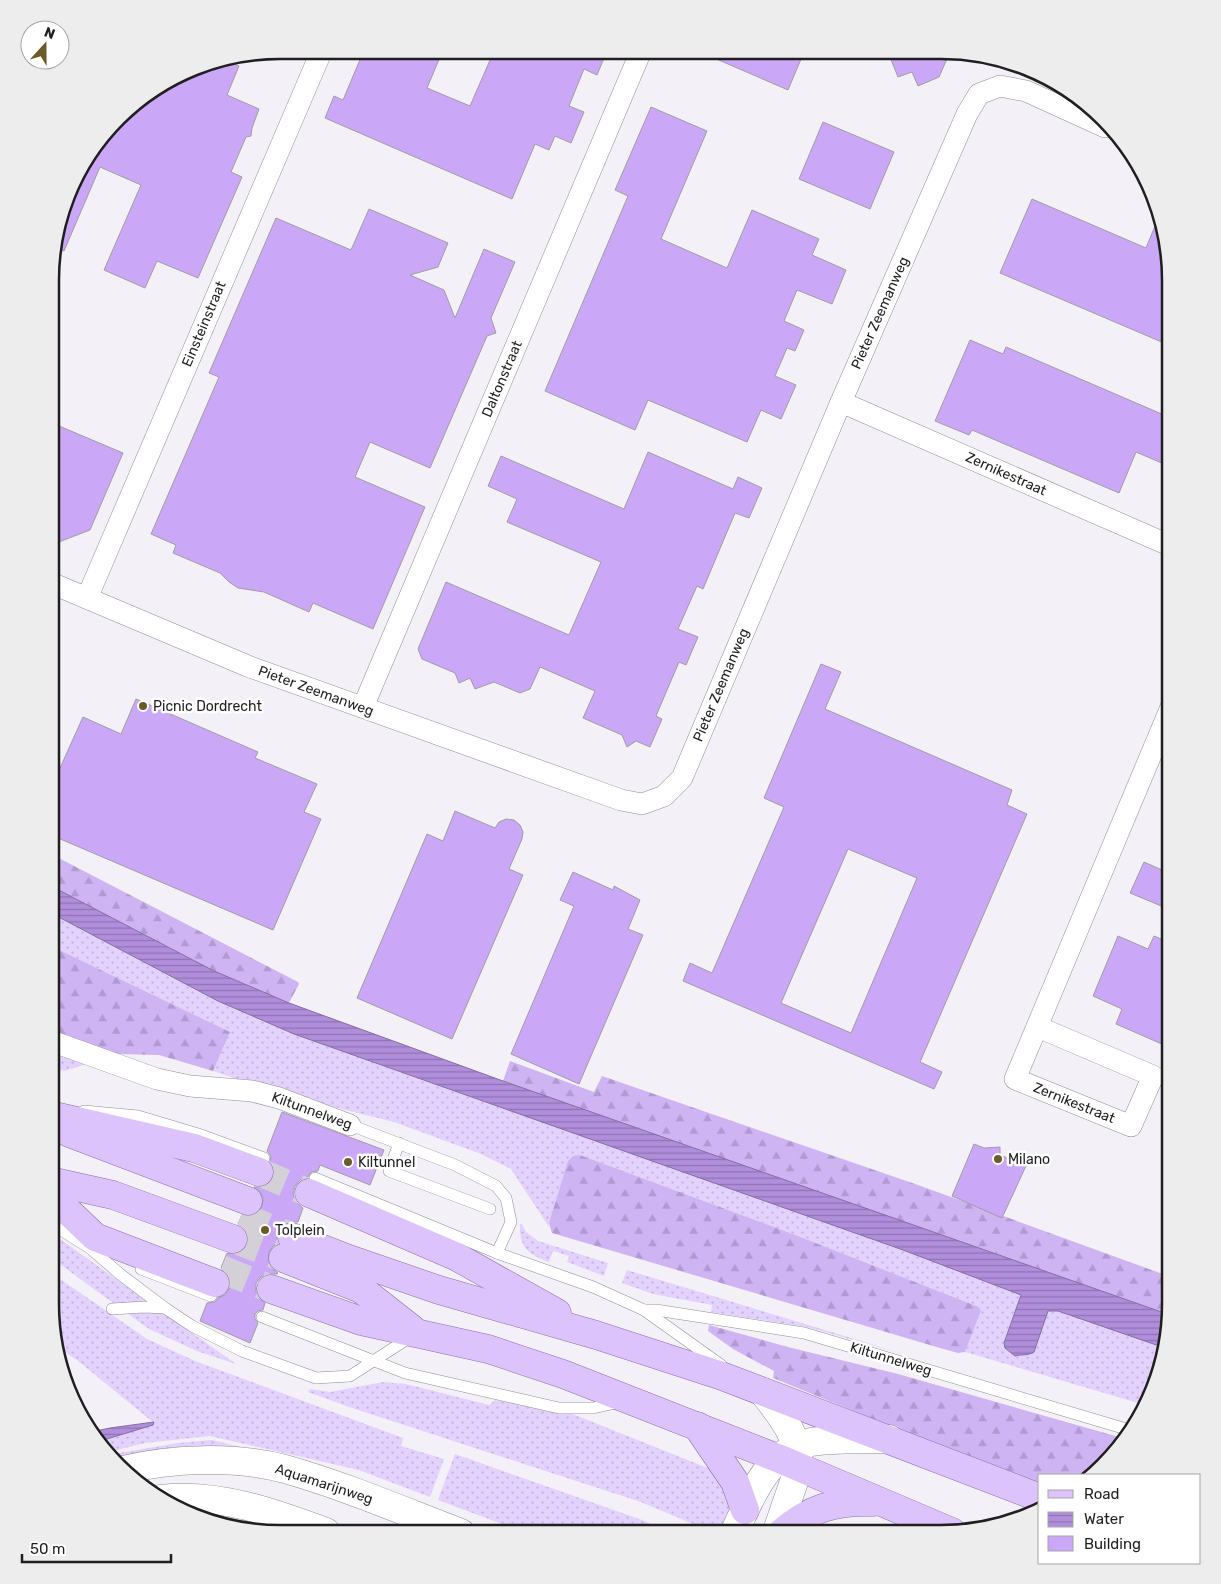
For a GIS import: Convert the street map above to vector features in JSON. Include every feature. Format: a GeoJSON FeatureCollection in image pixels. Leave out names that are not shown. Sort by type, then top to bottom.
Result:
{"type":"FeatureCollection","features":[{"type":"Feature","properties":{"kind":"main road"},"geometry":{"type":"LineString","coordinates":[[59,1117],[194,1148],[237,1227]]}},
{"type":"Feature","properties":{"kind":"main road"},"geometry":{"type":"LineString","coordinates":[[59,1123],[188,1161],[237,1227]]}},
{"type":"Feature","properties":{"kind":"main road"},"geometry":{"type":"LineString","coordinates":[[59,1131],[237,1227]]}},
{"type":"Feature","properties":{"kind":"main road"},"geometry":{"type":"LineString","coordinates":[[59,1136],[237,1227]]}},
{"type":"Feature","properties":{"kind":"main road"},"geometry":{"type":"LineString","coordinates":[[59,1185],[113,1195],[237,1227]]}},
{"type":"Feature","properties":{"kind":"main road"},"geometry":{"type":"LineString","coordinates":[[59,1195],[102,1224],[237,1227]]}},
{"type":"Feature","properties":{"kind":"main road"},"geometry":{"type":"LineString","coordinates":[[59,1203],[95,1237],[237,1227]]}},
{"type":"Feature","properties":{"kind":"main road","name":"Kiltunnelweg"},"geometry":{"type":"LineString","coordinates":[[288,1247],[366,1278],[440,1290],[596,1335],[722,1376],[1038,1497]]}},
{"type":"Feature","properties":{"kind":"main road","name":"Kiltunnelweg"},"geometry":{"type":"LineString","coordinates":[[288,1247],[361,1321],[520,1358],[696,1426],[792,1457],[882,1502],[936,1525]]}},
{"type":"Feature","properties":{"kind":"main road","name":"Kiltunnelweg"},"geometry":{"type":"LineString","coordinates":[[288,1247],[596,1335]]}},
{"type":"Feature","properties":{"kind":"main road","name":"Kiltunnelweg"},"geometry":{"type":"LineString","coordinates":[[366,1278],[417,1333]]}},
{"type":"Feature","properties":{"kind":"main road"},"geometry":{"type":"LineString","coordinates":[[696,1426],[735,1482],[739,1522]]}},
{"type":"Feature","properties":{"kind":"main road"},"geometry":{"type":"LineString","coordinates":[[791,1525],[802,1517],[826,1506],[853,1502],[882,1502]]}},
{"type":"Feature","properties":{"kind":"street","name":"Einsteinstraat"},"geometry":{"type":"LineString","coordinates":[[86,598],[318,59]]}},
{"type":"Feature","properties":{"kind":"street","name":"Daltonstraat"},"geometry":{"type":"LineString","coordinates":[[363,707],[638,59]]}},
{"type":"Feature","properties":{"kind":"street","name":"Pieter Zeemanweg"},"geometry":{"type":"LineString","coordinates":[[59,586],[250,667],[621,800],[642,804],[664,796],[682,778],[841,402],[967,114],[979,94],[1000,86],[1026,91],[1099,124]]}},
{"type":"Feature","properties":{"kind":"street","name":"Zernikestraat"},"geometry":{"type":"LineString","coordinates":[[841,402],[1162,542]]}},
{"type":"Feature","properties":{"kind":"street","name":"Zernikestraat"},"geometry":{"type":"LineString","coordinates":[[1038,1027],[1153,1076],[1131,1126],[1015,1079],[1162,729]]}},
{"type":"Feature","properties":{"kind":"street","name":"Kiltunnelweg"},"geometry":{"type":"LineString","coordinates":[[59,1044],[157,1078],[190,1086],[252,1091],[279,1098],[350,1125]]}},
{"type":"Feature","properties":{"kind":"street"},"geometry":{"type":"LineString","coordinates":[[762,1392],[787,1425],[792,1457],[780,1525]]}},
{"type":"Feature","properties":{"kind":"street"},"geometry":{"type":"LineString","coordinates":[[739,1522],[757,1484],[770,1467],[821,1441],[889,1440]]}},
{"type":"Feature","properties":{"kind":"street","name":"Aquamarijnweg"},"geometry":{"type":"LineString","coordinates":[[132,1468],[153,1464],[181,1462],[228,1461],[255,1463],[284,1469],[321,1481],[439,1525]]}},
{"type":"Feature","properties":{"kind":"street"},"geometry":{"type":"LineString","coordinates":[[175,1499],[192,1498],[239,1505],[278,1515],[306,1525]]}},
{"type":"Feature","properties":{"kind":"lane"},"geometry":{"type":"LineString","coordinates":[[59,1108],[138,1116],[198,1134],[237,1227],[91,1249]]}},
{"type":"Feature","properties":{"kind":"lane","name":"Kiltunnelweg"},"geometry":{"type":"LineString","coordinates":[[350,1125],[454,1165],[496,1186],[506,1198],[511,1222],[498,1253]]}},
{"type":"Feature","properties":{"kind":"lane"},"geometry":{"type":"LineString","coordinates":[[399,1143],[389,1171],[490,1209]]}},
{"type":"Feature","properties":{"kind":"lane"},"geometry":{"type":"LineString","coordinates":[[59,1229],[91,1249],[164,1308],[192,1326],[242,1351],[316,1378],[350,1376],[417,1333]]}},
{"type":"Feature","properties":{"kind":"lane","name":"Kiltunnelweg"},"geometry":{"type":"LineString","coordinates":[[288,1247],[498,1253],[594,1288],[644,1310],[697,1349],[762,1392]]}},
{"type":"Feature","properties":{"kind":"lane"},"geometry":{"type":"LineString","coordinates":[[288,1247],[372,1361],[405,1373],[559,1408],[592,1408],[631,1400]]}},
{"type":"Feature","properties":{"kind":"lane"},"geometry":{"type":"LineString","coordinates":[[112,1309],[164,1308]]}},
{"type":"Feature","properties":{"kind":"lane","name":"Kiltunnelweg"},"geometry":{"type":"LineString","coordinates":[[644,1310],[656,1310],[804,1333],[1124,1428]]}},
{"type":"Feature","properties":{"kind":"shaded area"},"geometry":{"type":"Polygon","coordinates":[[[59,917],[218,1001],[294,1034],[903,1250],[1021,1295],[1004,1343],[1023,1354],[1030,1355],[1047,1311],[1058,1311],[1158,1346],[1151,1375],[1138,1403],[965,1352],[981,1311],[979,1307],[798,1236],[580,1155],[549,1226],[551,1230],[511,1169],[481,1154],[394,1122],[286,1095],[213,1071],[229,1032],[59,950],[59,917]]]}},
{"type":"Feature","properties":{"kind":"shaded area"},"geometry":{"type":"Polygon","coordinates":[[[59,1055],[87,1064],[64,1071],[59,1069],[59,1055]]]}},
{"type":"Feature","properties":{"kind":"shaded area"},"geometry":{"type":"Polygon","coordinates":[[[520,1224],[522,1224],[526,1232],[538,1241],[608,1263],[604,1276],[567,1262],[569,1256],[553,1251],[549,1262],[530,1253],[521,1239],[520,1224]]]}},
{"type":"Feature","properties":{"kind":"shaded area"},"geometry":{"type":"Polygon","coordinates":[[[59,1238],[236,1364],[197,1351],[149,1329],[59,1264],[59,1238]]]}},
{"type":"Feature","properties":{"kind":"shaded area"},"geometry":{"type":"Polygon","coordinates":[[[627,1270],[904,1354],[807,1327],[711,1312],[712,1305],[653,1294],[622,1283],[627,1270]]]}},
{"type":"Feature","properties":{"kind":"shaded area"},"geometry":{"type":"Polygon","coordinates":[[[59,1278],[147,1339],[195,1361],[403,1438],[401,1446],[444,1459],[430,1497],[359,1470],[210,1436],[145,1443],[115,1451],[105,1440],[153,1425],[154,1423],[77,1360],[64,1351],[59,1319],[59,1278]]]}},
{"type":"Feature","properties":{"kind":"shaded area"},"geometry":{"type":"Polygon","coordinates":[[[383,1382],[406,1384],[489,1405],[495,1400],[570,1413],[710,1469],[726,1483],[733,1512],[727,1525],[695,1525],[641,1502],[308,1392],[310,1389],[330,1392],[383,1382]]]}},
{"type":"Feature","properties":{"kind":"shaded area"},"geometry":{"type":"Polygon","coordinates":[[[212,1440],[360,1477],[267,1457],[127,1464],[117,1453],[178,1443],[212,1440]]]}},
{"type":"Feature","properties":{"kind":"shaded area"},"geometry":{"type":"Polygon","coordinates":[[[455,1454],[653,1525],[505,1525],[438,1500],[455,1454]]]}},
{"type":"Feature","properties":{"kind":"green space"},"geometry":{"type":"Polygon","coordinates":[[[59,858],[299,984],[289,1003],[214,971],[59,890],[59,858]]]}},
{"type":"Feature","properties":{"kind":"green space"},"geometry":{"type":"Polygon","coordinates":[[[59,950],[230,1032],[213,1071],[159,1055],[118,1054],[59,1035],[59,950]]]}},
{"type":"Feature","properties":{"kind":"green space"},"geometry":{"type":"Polygon","coordinates":[[[510,1061],[594,1092],[602,1076],[918,1185],[1162,1274],[1162,1312],[503,1081],[510,1061]]]}},
{"type":"Feature","properties":{"kind":"green space"},"geometry":{"type":"Polygon","coordinates":[[[580,1155],[798,1236],[979,1307],[981,1311],[965,1352],[958,1353],[940,1348],[552,1233],[549,1223],[568,1161],[573,1156],[580,1155]]]}},
{"type":"Feature","properties":{"kind":"green space"},"geometry":{"type":"Polygon","coordinates":[[[709,1325],[898,1374],[1118,1437],[1098,1461],[1083,1474],[1038,1474],[1038,1486],[773,1378],[774,1371],[733,1349],[708,1331],[709,1325]]]}},
{"type":"Feature","properties":{"kind":"water"},"geometry":{"type":"Polygon","coordinates":[[[59,890],[214,971],[289,1003],[503,1081],[1162,1312],[1158,1346],[1058,1311],[1048,1311],[1034,1352],[1015,1356],[1005,1348],[1004,1343],[1021,1295],[903,1250],[294,1034],[218,1001],[59,917],[59,890]]]}},
{"type":"Feature","properties":{"kind":"water"},"geometry":{"type":"Polygon","coordinates":[[[154,1422],[153,1425],[105,1440],[98,1430],[154,1422]]]}},
{"type":"Feature","properties":{"kind":"building"},"geometry":{"type":"Polygon","coordinates":[[[360,59],[439,59],[427,88],[470,106],[491,59],[604,59],[597,75],[584,69],[569,106],[584,112],[571,143],[555,136],[549,150],[535,144],[512,199],[325,118],[334,96],[343,100],[360,59]]]}},
{"type":"Feature","properties":{"kind":"building"},"geometry":{"type":"Polygon","coordinates":[[[716,59],[801,59],[788,90],[716,59]]]}},
{"type":"Feature","properties":{"kind":"building"},"geometry":{"type":"Polygon","coordinates":[[[891,59],[947,59],[939,77],[918,86],[912,72],[898,77],[891,59]]]}},
{"type":"Feature","properties":{"kind":"building"},"geometry":{"type":"Polygon","coordinates":[[[235,63],[239,66],[227,95],[259,109],[251,136],[246,137],[231,172],[242,177],[198,278],[157,261],[145,288],[104,270],[141,185],[100,167],[64,251],[61,250],[66,222],[76,195],[88,169],[104,145],[123,123],[145,104],[169,88],[209,70],[235,63]]]}},
{"type":"Feature","properties":{"kind":"building"},"geometry":{"type":"Polygon","coordinates":[[[651,107],[707,131],[661,239],[727,268],[752,210],[819,239],[812,255],[846,270],[832,304],[797,290],[784,321],[804,330],[795,351],[787,348],[775,376],[796,385],[781,419],[761,410],[747,442],[648,400],[635,430],[545,391],[628,196],[615,190],[651,107]]]}},
{"type":"Feature","properties":{"kind":"building"},"geometry":{"type":"Polygon","coordinates":[[[823,122],[894,152],[870,209],[799,179],[823,122]]]}},
{"type":"Feature","properties":{"kind":"building"},"geometry":{"type":"Polygon","coordinates":[[[1032,199],[1146,248],[1156,225],[1162,265],[1162,342],[1000,273],[1032,199]]]}},
{"type":"Feature","properties":{"kind":"building"},"geometry":{"type":"Polygon","coordinates":[[[369,209],[448,243],[438,267],[410,275],[444,290],[455,318],[484,249],[515,262],[491,318],[496,333],[487,336],[430,468],[370,442],[355,477],[425,507],[373,629],[313,603],[309,612],[264,592],[238,588],[220,573],[173,553],[176,545],[151,534],[219,377],[209,373],[276,218],[351,250],[369,209]]]}},
{"type":"Feature","properties":{"kind":"building"},"geometry":{"type":"Polygon","coordinates":[[[970,340],[1003,354],[1006,347],[1162,414],[1162,463],[1136,452],[1119,493],[972,430],[969,435],[935,421],[970,340]]]}},
{"type":"Feature","properties":{"kind":"building"},"geometry":{"type":"Polygon","coordinates":[[[59,426],[123,453],[90,530],[59,542],[59,426]]]}},
{"type":"Feature","properties":{"kind":"building"},"geometry":{"type":"Polygon","coordinates":[[[648,452],[733,489],[738,477],[762,488],[749,518],[735,513],[703,589],[697,586],[678,629],[698,637],[686,665],[679,662],[656,716],[662,719],[650,747],[636,741],[627,747],[622,735],[583,718],[595,691],[540,667],[530,689],[520,693],[494,682],[475,689],[470,678],[459,683],[455,673],[422,659],[418,649],[446,582],[569,635],[601,562],[507,522],[517,499],[488,486],[501,456],[624,509],[648,452]]]}},
{"type":"Feature","properties":{"kind":"building"},"geometry":{"type":"Polygon","coordinates":[[[821,664],[841,672],[825,709],[1012,790],[1007,805],[1027,814],[920,1062],[942,1072],[934,1089],[683,981],[690,963],[712,973],[784,807],[764,798],[821,664]],[[848,849],[781,1003],[851,1033],[917,878],[848,849]]]}},
{"type":"Feature","properties":{"kind":"building"},"geometry":{"type":"Polygon","coordinates":[[[136,699],[258,752],[255,758],[317,784],[304,812],[321,819],[273,930],[59,838],[59,770],[83,717],[121,734],[136,699]]]}},
{"type":"Feature","properties":{"kind":"building"},"geometry":{"type":"Polygon","coordinates":[[[455,811],[495,828],[499,822],[506,819],[514,820],[520,825],[523,832],[522,839],[509,869],[523,875],[452,1039],[357,998],[427,834],[443,841],[455,811]]]}},
{"type":"Feature","properties":{"kind":"building"},"geometry":{"type":"Polygon","coordinates":[[[1144,862],[1162,870],[1162,906],[1130,893],[1144,862]]]}},
{"type":"Feature","properties":{"kind":"building"},"geometry":{"type":"Polygon","coordinates":[[[573,872],[613,890],[614,886],[640,900],[628,929],[643,935],[579,1084],[511,1054],[574,906],[560,900],[573,872]]]}},
{"type":"Feature","properties":{"kind":"building"},"geometry":{"type":"Polygon","coordinates":[[[1118,936],[1148,949],[1154,936],[1162,939],[1162,1044],[1116,1024],[1122,1009],[1093,996],[1118,936]]]}},
{"type":"Feature","properties":{"kind":"building","name":"Tolplein"},"geometry":{"type":"Polygon","coordinates":[[[282,1112],[384,1150],[370,1185],[320,1165],[318,1171],[311,1172],[308,1177],[300,1180],[295,1186],[293,1194],[296,1202],[303,1208],[298,1222],[289,1222],[282,1225],[277,1232],[278,1244],[273,1246],[269,1252],[268,1261],[271,1268],[278,1273],[261,1277],[256,1283],[256,1292],[259,1299],[265,1303],[263,1310],[255,1314],[255,1319],[258,1323],[250,1343],[200,1321],[207,1303],[215,1302],[218,1298],[225,1295],[229,1289],[230,1280],[227,1273],[221,1268],[227,1253],[236,1254],[243,1251],[247,1245],[248,1236],[245,1229],[238,1224],[242,1215],[251,1216],[262,1207],[263,1198],[254,1187],[269,1184],[274,1177],[274,1170],[270,1162],[271,1156],[267,1151],[282,1112]]]}},
{"type":"Feature","properties":{"kind":"building"},"geometry":{"type":"Polygon","coordinates":[[[974,1144],[984,1148],[1000,1147],[1000,1155],[1026,1166],[1002,1218],[952,1196],[974,1144]]]}},
{"type":"Feature","properties":{"kind":"tunnel"},"geometry":{"type":"LineString","coordinates":[[259,1172],[309,1193]]}},
{"type":"Feature","properties":{"kind":"tunnel"},"geometry":{"type":"LineString","coordinates":[[241,1216],[292,1237]]}},
{"type":"Feature","properties":{"kind":"tunnel"},"geometry":{"type":"LineString","coordinates":[[233,1239],[283,1258]]}},
{"type":"Feature","properties":{"kind":"tunnel"},"geometry":{"type":"LineString","coordinates":[[221,1269],[271,1289]]}},
{"type":"Feature","properties":{"kind":"place","name":"Picnic Dordrecht"},"geometry":{"type":"Point","coordinates":[143,706]}},
{"type":"Feature","properties":{"kind":"place","name":"Milano"},"geometry":{"type":"Point","coordinates":[998,1159]}},
{"type":"Feature","properties":{"kind":"place","name":"Kiltunnel"},"geometry":{"type":"Point","coordinates":[348,1162]}},
{"type":"Feature","properties":{"kind":"place","name":"Tolplein"},"geometry":{"type":"Point","coordinates":[265,1230]}}]}
